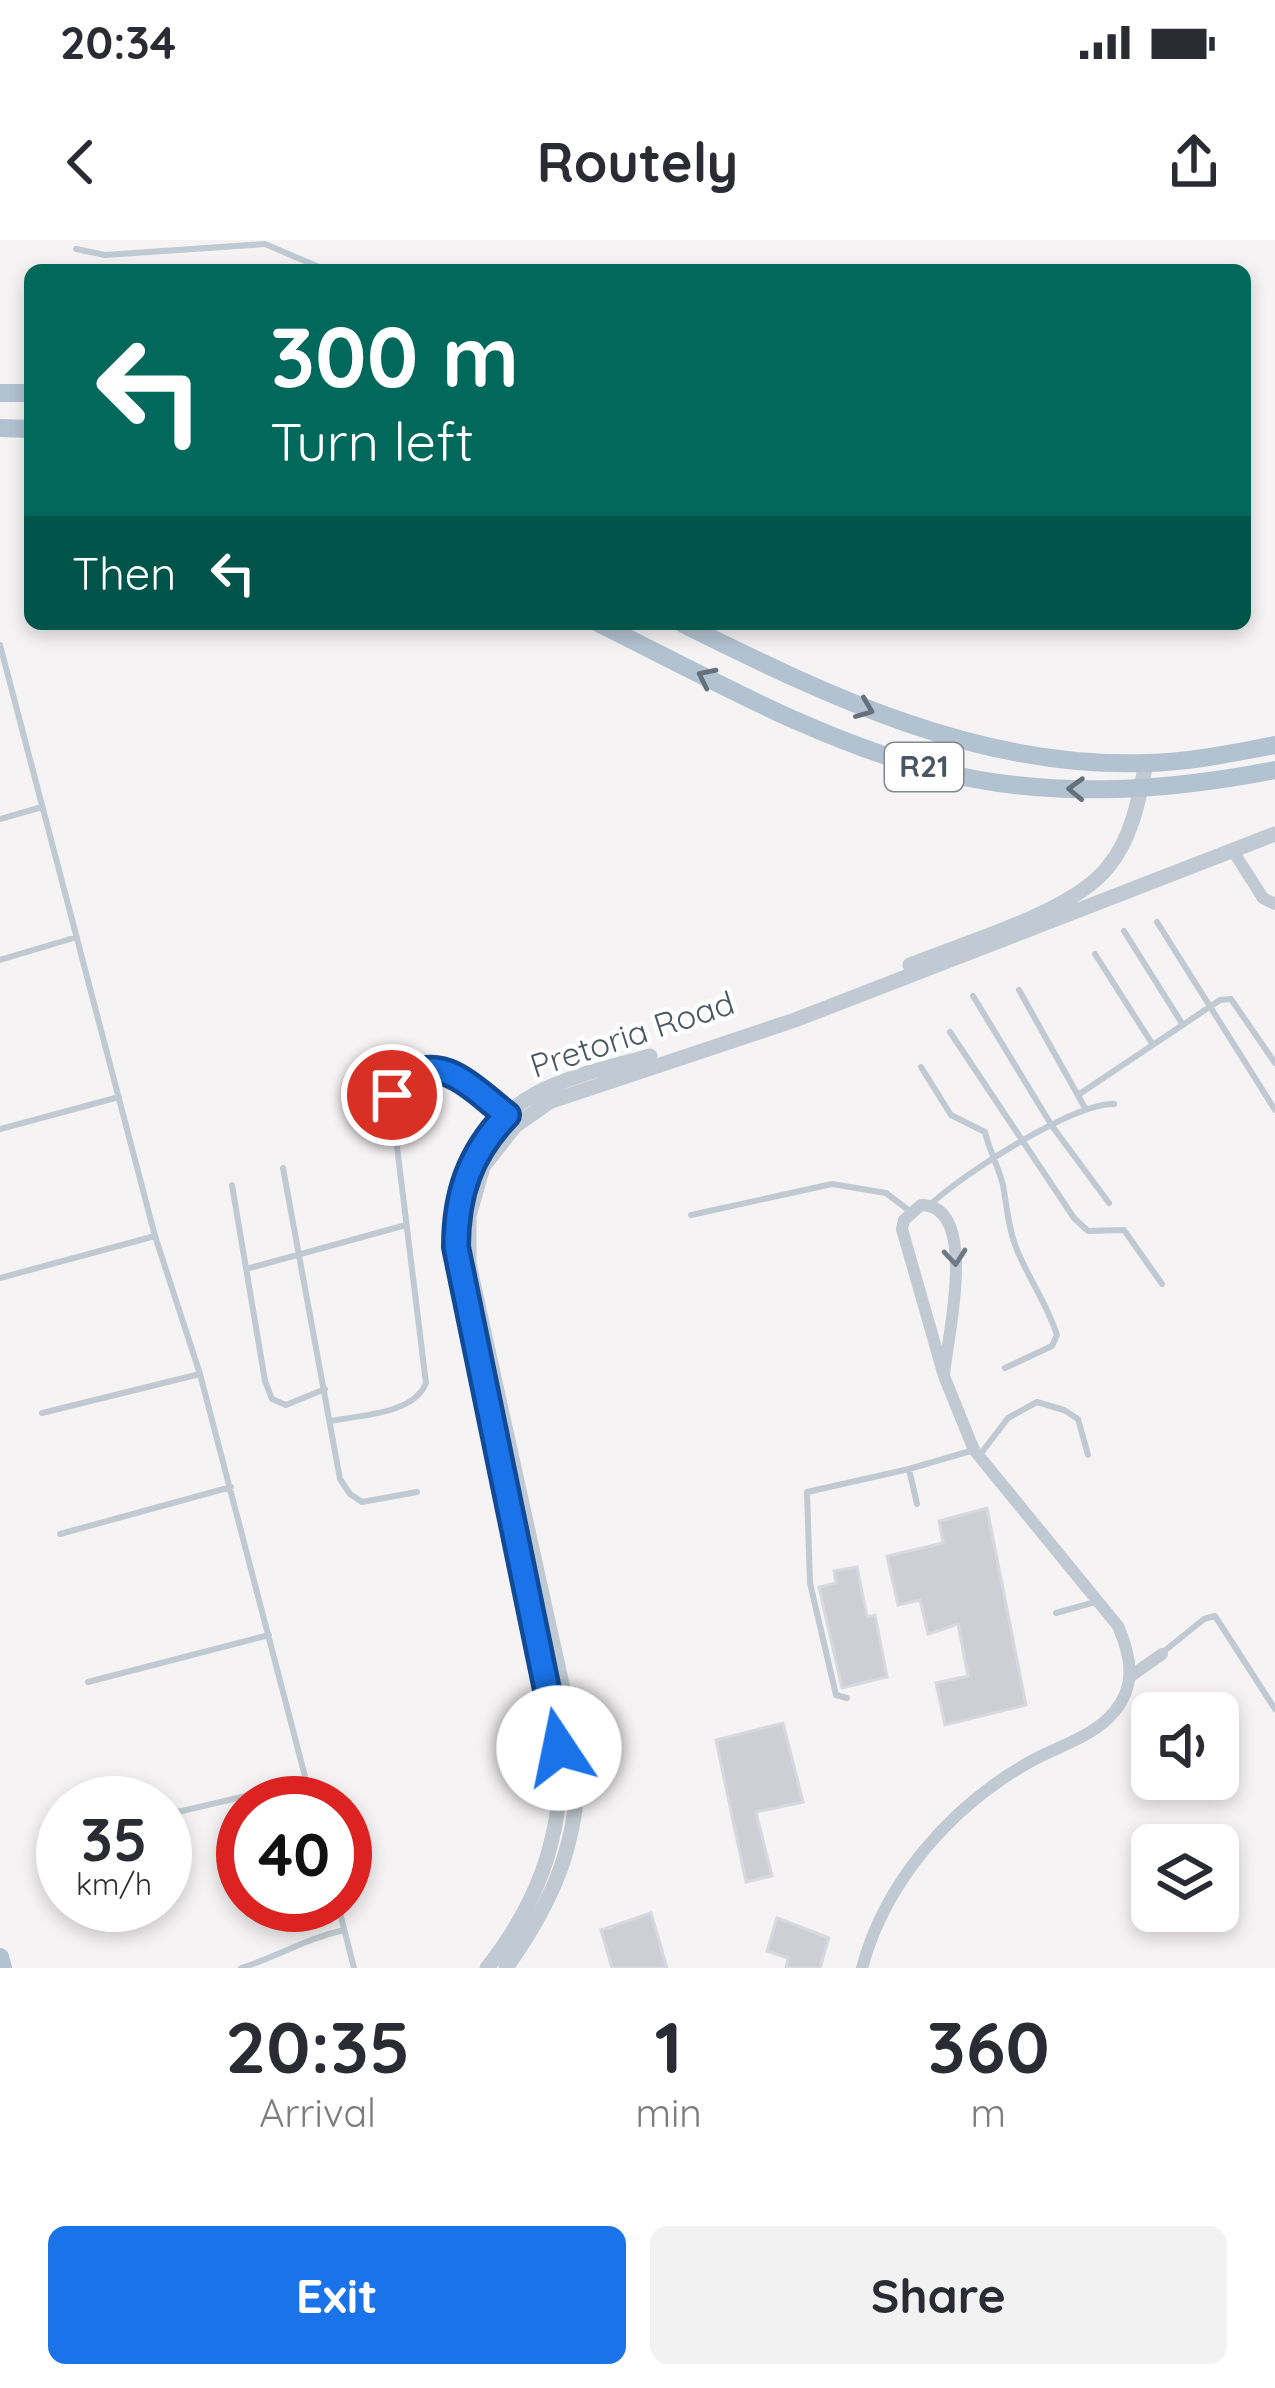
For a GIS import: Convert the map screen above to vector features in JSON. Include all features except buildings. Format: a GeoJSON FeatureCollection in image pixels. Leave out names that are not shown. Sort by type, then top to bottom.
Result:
{"type":"FeatureCollection","features":[{"type":"Feature","properties":{"kind":"main road","name":"R21"},"geometry":{"type":"LineString","coordinates":[[612,630],[878,753],[990,782],[1141,790],[1275,770]]}},
{"type":"Feature","properties":{"kind":"main road","name":"R21"},"geometry":{"type":"LineString","coordinates":[[695,630],[913,728],[1036,756],[1146,763],[1275,746]]}},
{"type":"Feature","properties":{"kind":"main road"},"geometry":{"type":"LineString","coordinates":[[0,1957],[3,1968]]}},
{"type":"Feature","properties":{"kind":"street"},"geometry":{"type":"LineString","coordinates":[[1012,930],[1066,900],[1109,867],[1131,824],[1146,763]]}},
{"type":"Feature","properties":{"kind":"street"},"geometry":{"type":"LineString","coordinates":[[1012,930],[1275,834]]}},
{"type":"Feature","properties":{"kind":"street"},"geometry":{"type":"LineString","coordinates":[[1233,851],[1275,916]]}},
{"type":"Feature","properties":{"kind":"street","name":"Pretoria Road"},"geometry":{"type":"LineString","coordinates":[[506,1968],[539,1919],[572,1841],[578,1798],[457,1259],[456,1222],[472,1160],[496,1136],[549,1102],[1012,930]]}},
{"type":"Feature","properties":{"kind":"street","name":"Pretoria Road"},"geometry":{"type":"LineString","coordinates":[[496,1136],[507,1115],[560,1083],[860,990]]}},
{"type":"Feature","properties":{"kind":"street"},"geometry":{"type":"LineString","coordinates":[[862,1968],[885,1906],[944,1829],[1006,1776],[1112,1716],[1131,1676],[1129,1650],[1118,1626],[976,1453],[944,1376],[902,1229],[910,1212],[930,1205],[950,1228],[958,1265],[944,1376]]}},
{"type":"Feature","properties":{"kind":"street"},"geometry":{"type":"LineString","coordinates":[[1131,1676],[1162,1654]]}},
{"type":"Feature","properties":{"kind":"street","name":"Pretoria Road"},"geometry":{"type":"LineString","coordinates":[[487,1968],[518,1925],[548,1862],[568,1747]]}},
{"type":"Feature","properties":{"kind":"lane"},"geometry":{"type":"LineString","coordinates":[[76,249],[105,255],[265,244],[312,264]]}},
{"type":"Feature","properties":{"kind":"lane"},"geometry":{"type":"LineString","coordinates":[[0,645],[155,1236],[200,1374],[305,1776]]}},
{"type":"Feature","properties":{"kind":"lane"},"geometry":{"type":"LineString","coordinates":[[0,819],[42,807]]}},
{"type":"Feature","properties":{"kind":"lane"},"geometry":{"type":"LineString","coordinates":[[1157,922],[1275,1110]]}},
{"type":"Feature","properties":{"kind":"lane"},"geometry":{"type":"LineString","coordinates":[[1124,931],[1183,1025]]}},
{"type":"Feature","properties":{"kind":"lane"},"geometry":{"type":"LineString","coordinates":[[0,960],[76,937]]}},
{"type":"Feature","properties":{"kind":"lane"},"geometry":{"type":"LineString","coordinates":[[1095,954],[1153,1045]]}},
{"type":"Feature","properties":{"kind":"lane"},"geometry":{"type":"LineString","coordinates":[[1019,991],[1085,1108]]}},
{"type":"Feature","properties":{"kind":"lane"},"geometry":{"type":"LineString","coordinates":[[973,996],[1052,1126],[1109,1203]]}},
{"type":"Feature","properties":{"kind":"lane"},"geometry":{"type":"LineString","coordinates":[[1078,1095],[1210,1006],[1232,999],[1275,1063]]}},
{"type":"Feature","properties":{"kind":"lane"},"geometry":{"type":"LineString","coordinates":[[950,1032],[1074,1218],[1088,1231],[1124,1230],[1162,1284]]}},
{"type":"Feature","properties":{"kind":"lane"},"geometry":{"type":"LineString","coordinates":[[921,1067],[952,1115],[985,1132],[1003,1181],[1016,1249],[1048,1307],[1057,1335],[1052,1346],[1005,1368]]}},
{"type":"Feature","properties":{"kind":"lane"},"geometry":{"type":"LineString","coordinates":[[331,1421],[406,1405],[421,1396],[426,1383],[392,1106],[396,1085],[422,1070],[449,1071],[507,1115]]}},
{"type":"Feature","properties":{"kind":"lane"},"geometry":{"type":"LineString","coordinates":[[0,1129],[119,1097]]}},
{"type":"Feature","properties":{"kind":"lane"},"geometry":{"type":"LineString","coordinates":[[930,1205],[954,1182],[1052,1126],[1085,1108],[1114,1104]]}},
{"type":"Feature","properties":{"kind":"lane"},"geometry":{"type":"LineString","coordinates":[[283,1168],[340,1479],[362,1502],[417,1492]]}},
{"type":"Feature","properties":{"kind":"lane"},"geometry":{"type":"LineString","coordinates":[[691,1215],[832,1184],[886,1193],[910,1212]]}},
{"type":"Feature","properties":{"kind":"lane"},"geometry":{"type":"LineString","coordinates":[[232,1185],[272,1399],[286,1405],[326,1389]]}},
{"type":"Feature","properties":{"kind":"lane"},"geometry":{"type":"LineString","coordinates":[[246,1269],[406,1226]]}},
{"type":"Feature","properties":{"kind":"lane"},"geometry":{"type":"LineString","coordinates":[[0,1278],[155,1236]]}},
{"type":"Feature","properties":{"kind":"lane"},"geometry":{"type":"LineString","coordinates":[[42,1413],[200,1374]]}},
{"type":"Feature","properties":{"kind":"lane"},"geometry":{"type":"LineString","coordinates":[[847,1698],[836,1695],[810,1583],[807,1492],[976,1453],[1008,1418],[1037,1402],[1078,1419],[1088,1455]]}},
{"type":"Feature","properties":{"kind":"lane"},"geometry":{"type":"LineString","coordinates":[[909,1469],[917,1504]]}},
{"type":"Feature","properties":{"kind":"lane"},"geometry":{"type":"LineString","coordinates":[[60,1534],[231,1487]]}},
{"type":"Feature","properties":{"kind":"lane"},"geometry":{"type":"LineString","coordinates":[[1056,1613],[1098,1601]]}},
{"type":"Feature","properties":{"kind":"lane"},"geometry":{"type":"LineString","coordinates":[[1162,1654],[1214,1616],[1275,1709]]}},
{"type":"Feature","properties":{"kind":"lane"},"geometry":{"type":"LineString","coordinates":[[88,1682],[269,1635]]}},
{"type":"Feature","properties":{"kind":"lane"},"geometry":{"type":"LineString","coordinates":[[241,1968],[272,1959],[308,1938],[335,1932]]}},
{"type":"Feature","properties":{"kind":"lane"},"geometry":{"type":"LineString","coordinates":[[345,1932],[354,1968]]}},
{"type":"Feature","properties":{"kind":"route"},"geometry":{"type":"LineString","coordinates":[[392,1095],[408,1076],[434,1068],[449,1071],[507,1115],[472,1160],[461,1190],[456,1247],[559,1748]]}}]}
